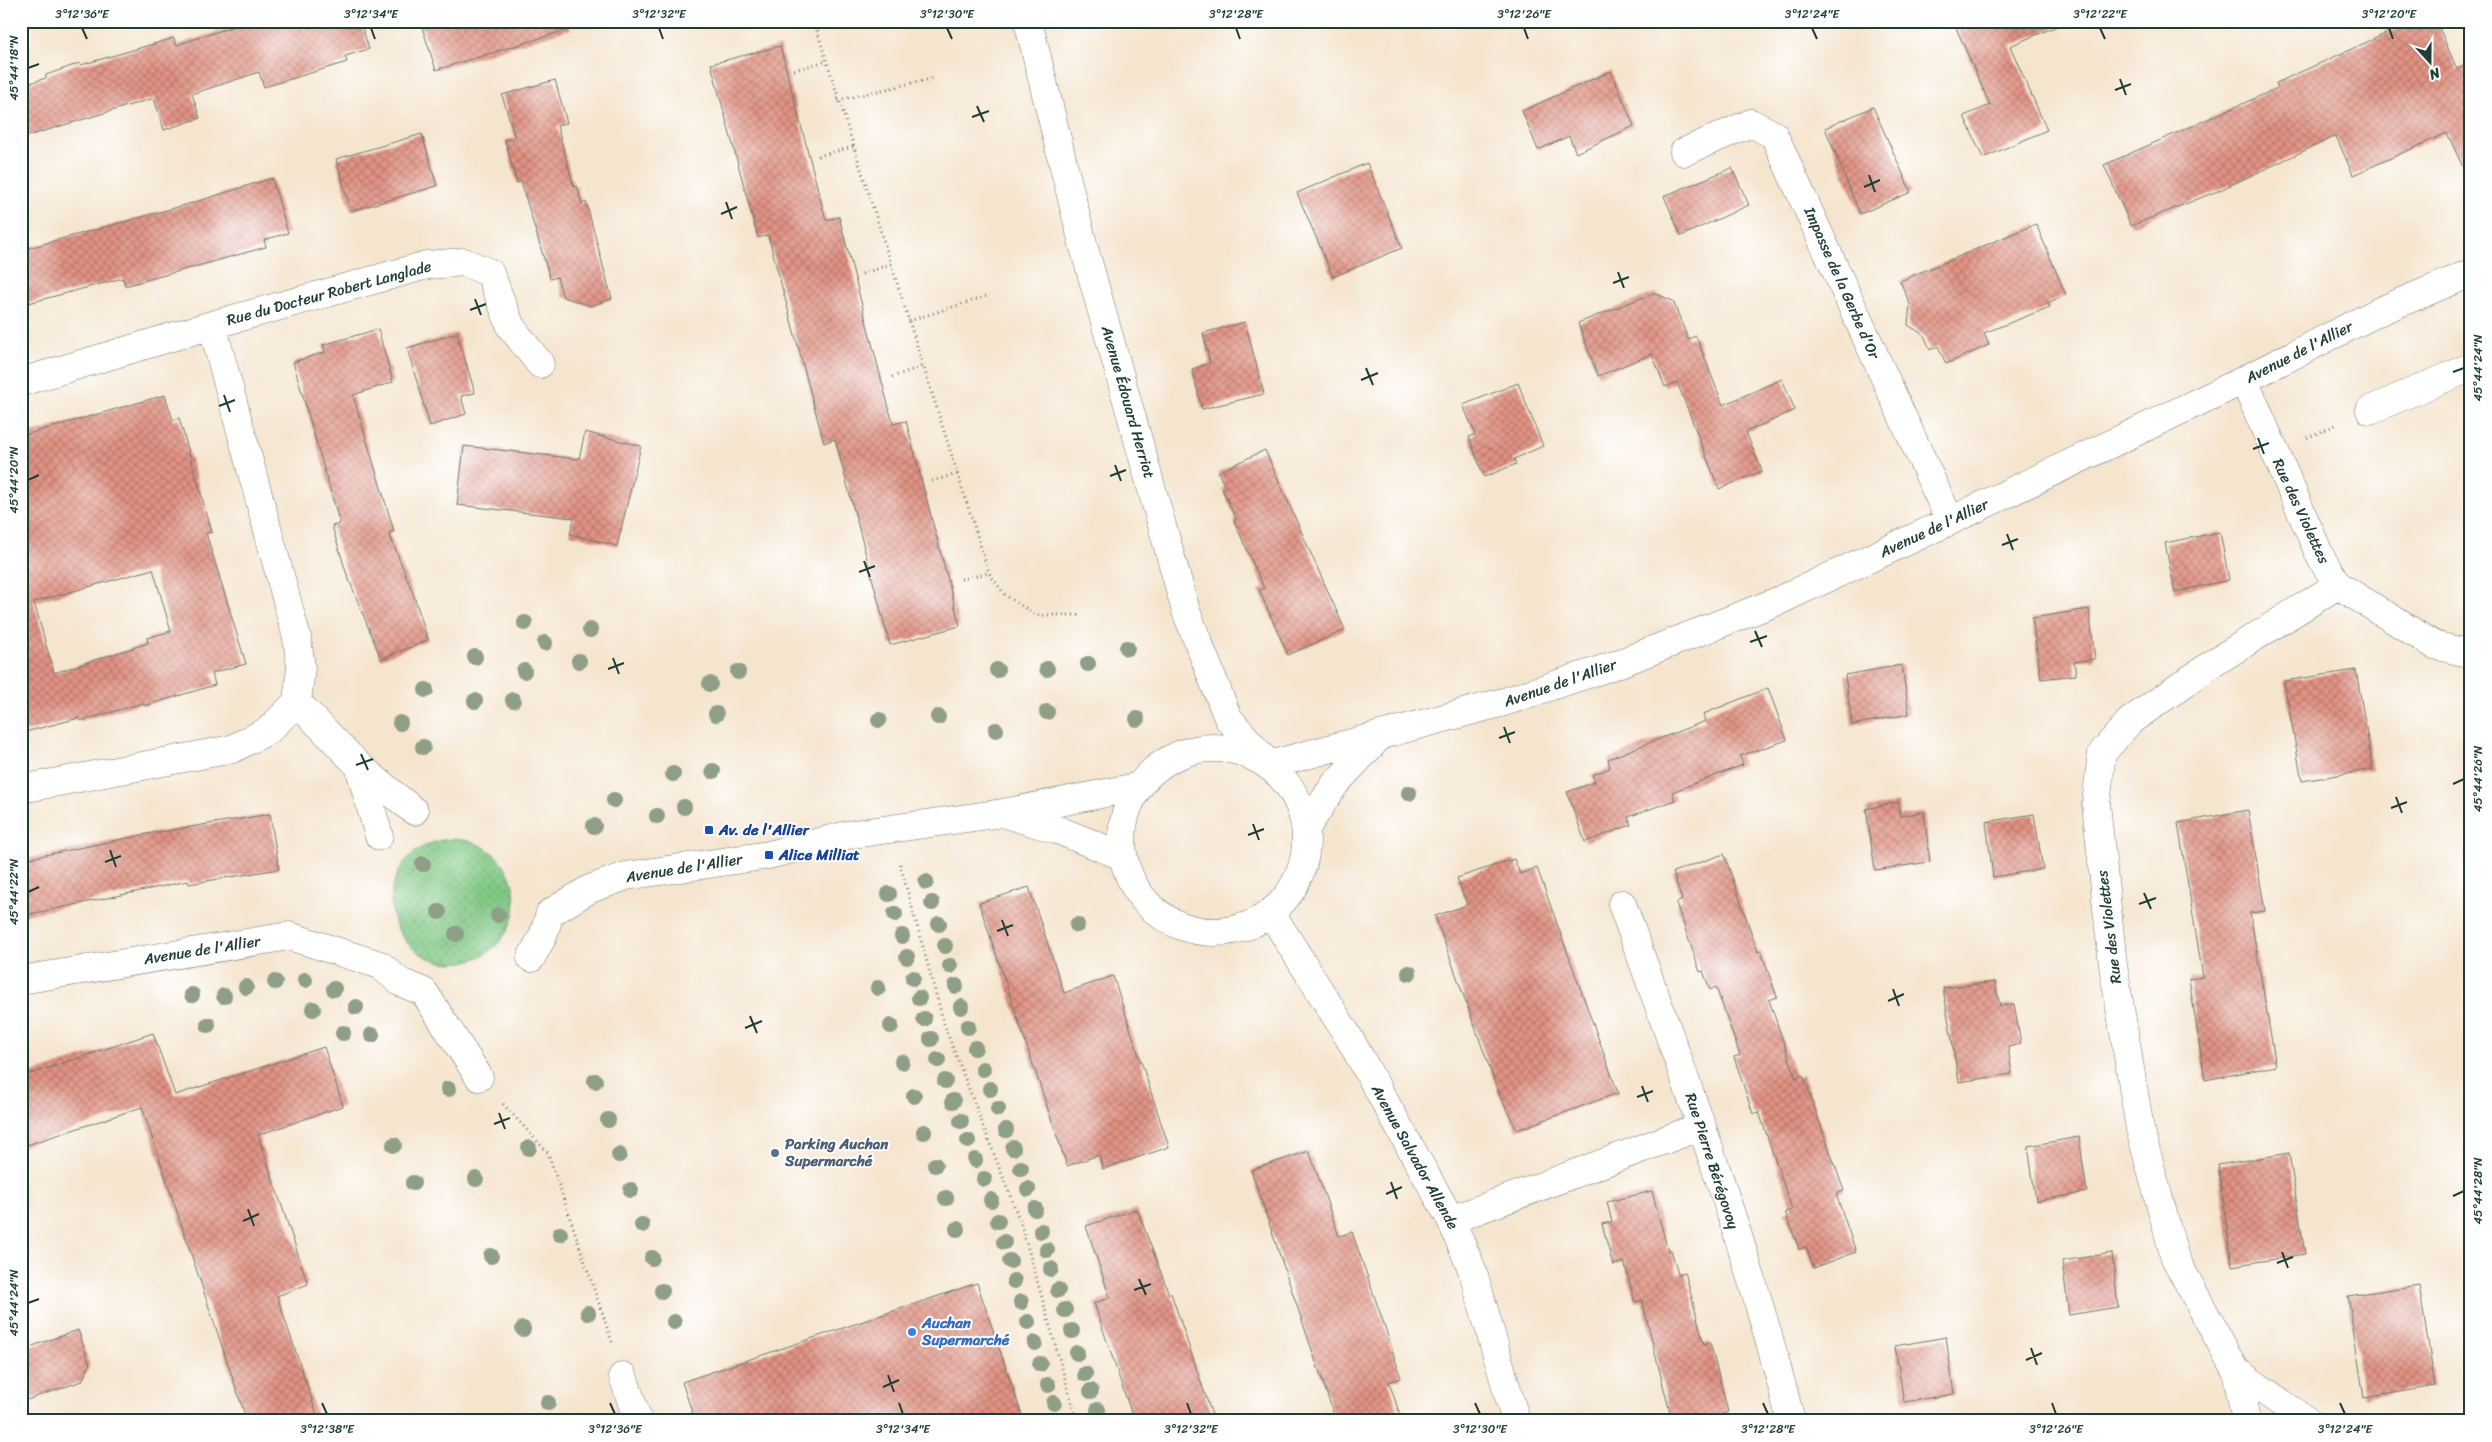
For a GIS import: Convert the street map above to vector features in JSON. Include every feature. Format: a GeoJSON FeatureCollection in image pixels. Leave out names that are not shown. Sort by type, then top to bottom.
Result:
{"type":"FeatureCollection","features":[{"type":"Feature","properties":{"kind":"street","name":"Avenue Édouard Herriot"},"geometry":{"type":"LineString","coordinates":[[1028,21],[1083,244],[1186,611],[1228,718],[1269,765]]}},
{"type":"Feature","properties":{"kind":"street","name":"Impasse de la Gerbe d'Or"},"geometry":{"type":"LineString","coordinates":[[1684,152],[1752,123],[1774,135],[1950,522]]}},
{"type":"Feature","properties":{"kind":"street","name":"Rue du Docteur Robert Langlade"},"geometry":{"type":"LineString","coordinates":[[21,382],[212,325],[427,265],[464,262],[490,273],[511,327],[540,364]]}},
{"type":"Feature","properties":{"kind":"street","name":"Avenue de l'Allier"},"geometry":{"type":"LineString","coordinates":[[1269,765],[1504,702],[1615,665],[1778,601],[1950,522],[2244,380],[2380,311],[2471,273]]}},
{"type":"Feature","properties":{"kind":"street","name":"Rue du Docteur Robert Langlade"},"geometry":{"type":"LineString","coordinates":[[212,325],[297,638],[301,668],[297,702]]}},
{"type":"Feature","properties":{"kind":"street"},"geometry":{"type":"LineString","coordinates":[[2370,410],[2471,367]]}},
{"type":"Feature","properties":{"kind":"street","name":"Rue des Violettes"},"geometry":{"type":"LineString","coordinates":[[2244,380],[2321,558],[2338,585],[2434,645],[2471,654]]}},
{"type":"Feature","properties":{"kind":"street","name":"Rue des Violettes"},"geometry":{"type":"LineString","coordinates":[[2246,1421],[2236,1371],[2176,1258],[2140,1129],[2113,965],[2096,804],[2102,753],[2130,721],[2215,662],[2338,585]]}},
{"type":"Feature","properties":{"kind":"street"},"geometry":{"type":"LineString","coordinates":[[21,790],[232,749],[269,730],[297,702],[359,766],[414,811]]}},
{"type":"Feature","properties":{"kind":"street"},"geometry":{"type":"LineString","coordinates":[[1306,828],[1335,784],[1379,737]]}},
{"type":"Feature","properties":{"kind":"street"},"geometry":{"type":"LineString","coordinates":[[1199,748],[1223,748],[1247,754],[1269,765],[1287,783],[1300,804],[1306,828],[1306,852],[1299,875],[1288,896],[1271,913],[1247,926],[1220,932],[1193,930],[1168,920],[1146,904],[1131,881],[1122,856],[1121,832],[1126,809],[1138,788],[1154,769],[1175,755],[1199,748]]}},
{"type":"Feature","properties":{"kind":"street"},"geometry":{"type":"LineString","coordinates":[[359,766],[379,836]]}},
{"type":"Feature","properties":{"kind":"street","name":"Avenue de l'Allier"},"geometry":{"type":"LineString","coordinates":[[531,958],[543,936],[550,913],[590,888],[626,876],[769,855],[847,835],[1003,812],[1138,788]]}},
{"type":"Feature","properties":{"kind":"street","name":"Avenue de l'Allier"},"geometry":{"type":"LineString","coordinates":[[1003,812],[1058,830],[1122,856]]}},
{"type":"Feature","properties":{"kind":"street","name":"Rue Pierre Bérégovoy"},"geometry":{"type":"LineString","coordinates":[[1622,904],[1702,1126],[1776,1363],[1791,1421]]}},
{"type":"Feature","properties":{"kind":"street","name":"Avenue Salvador Allende"},"geometry":{"type":"LineString","coordinates":[[1271,913],[1348,1036],[1451,1220],[1473,1272],[1516,1421]]}},
{"type":"Feature","properties":{"kind":"street","name":"Avenue de l'Allier"},"geometry":{"type":"LineString","coordinates":[[21,980],[289,936],[380,965],[400,982],[424,992],[479,1077]]}},
{"type":"Feature","properties":{"kind":"street"},"geometry":{"type":"LineString","coordinates":[[1451,1220],[1702,1126]]}},
{"type":"Feature","properties":{"kind":"street","name":"Rue des Violettes"},"geometry":{"type":"LineString","coordinates":[[2236,1371],[2307,1421]]}},
{"type":"Feature","properties":{"kind":"street"},"geometry":{"type":"LineString","coordinates":[[623,1376],[638,1421]]}},
{"type":"Feature","properties":{"kind":"path"},"geometry":{"type":"LineString","coordinates":[[814,21],[989,573],[1006,595],[1036,615],[1081,615]]}},
{"type":"Feature","properties":{"kind":"path"},"geometry":{"type":"LineString","coordinates":[[794,70],[827,61]]}},
{"type":"Feature","properties":{"kind":"path"},"geometry":{"type":"LineString","coordinates":[[838,100],[934,78]]}},
{"type":"Feature","properties":{"kind":"path"},"geometry":{"type":"LineString","coordinates":[[818,156],[853,147]]}},
{"type":"Feature","properties":{"kind":"path"},"geometry":{"type":"LineString","coordinates":[[862,274],[891,264]]}},
{"type":"Feature","properties":{"kind":"path"},"geometry":{"type":"LineString","coordinates":[[909,322],[990,295]]}},
{"type":"Feature","properties":{"kind":"path"},"geometry":{"type":"LineString","coordinates":[[892,377],[923,366]]}},
{"type":"Feature","properties":{"kind":"path"},"geometry":{"type":"LineString","coordinates":[[2274,452],[2370,410]]}},
{"type":"Feature","properties":{"kind":"path"},"geometry":{"type":"LineString","coordinates":[[932,481],[957,474]]}},
{"type":"Feature","properties":{"kind":"path"},"geometry":{"type":"LineString","coordinates":[[961,580],[989,573]]}},
{"type":"Feature","properties":{"kind":"path"},"geometry":{"type":"LineString","coordinates":[[901,827],[900,869],[945,1027],[1021,1224],[1077,1421]]}},
{"type":"Feature","properties":{"kind":"path"},"geometry":{"type":"LineString","coordinates":[[479,1077],[548,1153],[623,1376]]}},
{"type":"Feature","properties":{"kind":"green space"},"geometry":{"type":"Polygon","coordinates":[[[453,839],[477,844],[497,857],[510,877],[515,901],[510,925],[497,945],[477,958],[453,963],[429,958],[409,945],[396,925],[391,901],[396,877],[409,857],[429,844],[453,839]]]}},
{"type":"Feature","properties":{"kind":"building"},"geometry":{"type":"Polygon","coordinates":[[[250,21],[360,21],[369,49],[345,56],[347,62],[264,87],[259,72],[192,94],[200,118],[164,130],[154,98],[21,138],[21,86],[46,78],[46,75],[80,63],[81,65],[174,38],[176,45],[250,21]]]}},
{"type":"Feature","properties":{"kind":"building"},"geometry":{"type":"Polygon","coordinates":[[[420,21],[569,21],[570,29],[436,70],[420,21]]]}},
{"type":"Feature","properties":{"kind":"building"},"geometry":{"type":"Polygon","coordinates":[[[1953,21],[2069,21],[2010,46],[2047,130],[1983,158],[1964,116],[1990,105],[1953,21]]]}},
{"type":"Feature","properties":{"kind":"building"},"geometry":{"type":"Polygon","coordinates":[[[2414,21],[2436,21],[2457,69],[2471,63],[2471,184],[2447,133],[2353,175],[2336,136],[2220,190],[2131,226],[2104,165],[2278,88],[2276,83],[2414,21]]]}},
{"type":"Feature","properties":{"kind":"building"},"geometry":{"type":"Polygon","coordinates":[[[780,46],[826,220],[839,217],[893,424],[906,421],[960,626],[890,645],[835,439],[824,443],[768,235],[758,238],[711,64],[780,46]]]}},
{"type":"Feature","properties":{"kind":"building"},"geometry":{"type":"Polygon","coordinates":[[[1611,71],[1634,126],[1576,153],[1569,136],[1538,150],[1522,111],[1611,71]]]}},
{"type":"Feature","properties":{"kind":"building"},"geometry":{"type":"Polygon","coordinates":[[[555,80],[567,123],[557,126],[574,187],[577,186],[582,204],[586,202],[612,299],[591,306],[563,297],[557,277],[550,279],[521,182],[517,183],[505,140],[515,138],[502,95],[555,80]]]}},
{"type":"Feature","properties":{"kind":"building"},"geometry":{"type":"Polygon","coordinates":[[[1873,107],[1911,192],[1860,214],[1825,128],[1873,107]]]}},
{"type":"Feature","properties":{"kind":"building"},"geometry":{"type":"Polygon","coordinates":[[[422,134],[437,186],[351,211],[336,159],[422,134]]]}},
{"type":"Feature","properties":{"kind":"building"},"geometry":{"type":"Polygon","coordinates":[[[1367,163],[1402,248],[1333,277],[1297,193],[1367,163]]]}},
{"type":"Feature","properties":{"kind":"building"},"geometry":{"type":"Polygon","coordinates":[[[1732,168],[1749,205],[1681,236],[1664,196],[1732,168]]]}},
{"type":"Feature","properties":{"kind":"building"},"geometry":{"type":"Polygon","coordinates":[[[272,178],[288,233],[264,240],[266,247],[125,286],[123,278],[21,305],[21,250],[189,204],[272,178]]]}},
{"type":"Feature","properties":{"kind":"building"},"geometry":{"type":"Polygon","coordinates":[[[2036,224],[2066,295],[2047,303],[2050,307],[1984,333],[1989,345],[1946,364],[1938,346],[1930,350],[1924,335],[1908,325],[1910,304],[1900,281],[2036,224]]]}},
{"type":"Feature","properties":{"kind":"building"},"geometry":{"type":"Polygon","coordinates":[[[1654,293],[1673,301],[1688,339],[1696,336],[1723,405],[1782,379],[1795,410],[1746,432],[1762,471],[1719,489],[1677,382],[1665,387],[1652,354],[1598,376],[1578,323],[1654,293]]]}},
{"type":"Feature","properties":{"kind":"building"},"geometry":{"type":"Polygon","coordinates":[[[1245,322],[1264,394],[1202,409],[1192,369],[1210,363],[1203,333],[1245,322]]]}},
{"type":"Feature","properties":{"kind":"building"},"geometry":{"type":"Polygon","coordinates":[[[378,329],[393,382],[353,395],[394,531],[389,533],[414,596],[428,640],[381,659],[346,572],[332,526],[340,524],[293,362],[325,352],[323,345],[378,329]]]}},
{"type":"Feature","properties":{"kind":"building"},"geometry":{"type":"Polygon","coordinates":[[[457,333],[475,393],[461,396],[466,414],[430,426],[407,348],[457,333]]]}},
{"type":"Feature","properties":{"kind":"building"},"geometry":{"type":"Polygon","coordinates":[[[1518,383],[1543,446],[1514,459],[1516,464],[1484,477],[1469,437],[1475,434],[1463,405],[1518,383]]]}},
{"type":"Feature","properties":{"kind":"building"},"geometry":{"type":"Polygon","coordinates":[[[165,395],[173,420],[179,418],[212,532],[206,533],[246,664],[212,673],[215,685],[144,706],[143,703],[80,721],[79,718],[21,733],[21,436],[165,395]],[[153,569],[34,602],[54,673],[148,643],[147,638],[171,631],[153,569]]]}},
{"type":"Feature","properties":{"kind":"building"},"geometry":{"type":"Polygon","coordinates":[[[585,432],[641,446],[617,546],[570,534],[574,518],[457,505],[464,446],[579,459],[585,432]]]}},
{"type":"Feature","properties":{"kind":"building"},"geometry":{"type":"Polygon","coordinates":[[[1265,450],[1345,630],[1288,655],[1259,590],[1264,588],[1234,521],[1236,519],[1222,489],[1225,487],[1218,472],[1265,450]]]}},
{"type":"Feature","properties":{"kind":"building"},"geometry":{"type":"Polygon","coordinates":[[[2220,532],[2229,580],[2175,592],[2165,543],[2220,532]]]}},
{"type":"Feature","properties":{"kind":"building"},"geometry":{"type":"Polygon","coordinates":[[[2089,609],[2095,659],[2074,662],[2076,675],[2041,679],[2032,618],[2089,609]]]}},
{"type":"Feature","properties":{"kind":"building"},"geometry":{"type":"Polygon","coordinates":[[[1902,665],[1909,714],[1852,725],[1845,675],[1902,665]]]}},
{"type":"Feature","properties":{"kind":"building"},"geometry":{"type":"Polygon","coordinates":[[[2356,670],[2373,769],[2302,781],[2284,681],[2356,670]]]}},
{"type":"Feature","properties":{"kind":"building"},"geometry":{"type":"Polygon","coordinates":[[[1768,688],[1787,740],[1740,756],[1743,765],[1672,792],[1675,800],[1628,817],[1631,825],[1585,842],[1567,792],[1595,782],[1592,775],[1610,768],[1608,759],[1705,721],[1703,714],[1768,688]]]}},
{"type":"Feature","properties":{"kind":"building"},"geometry":{"type":"Polygon","coordinates":[[[1898,802],[1900,816],[1924,812],[1930,862],[1875,870],[1866,809],[1898,802]]]}},
{"type":"Feature","properties":{"kind":"building"},"geometry":{"type":"Polygon","coordinates":[[[2248,810],[2265,911],[2250,913],[2276,1066],[2205,1080],[2189,979],[2203,977],[2178,823],[2248,810]]]}},
{"type":"Feature","properties":{"kind":"building"},"geometry":{"type":"Polygon","coordinates":[[[270,814],[279,869],[189,884],[188,881],[21,916],[21,860],[147,834],[270,814]]]}},
{"type":"Feature","properties":{"kind":"building"},"geometry":{"type":"Polygon","coordinates":[[[2034,814],[2043,869],[1993,877],[1986,822],[2034,814]]]}},
{"type":"Feature","properties":{"kind":"building"},"geometry":{"type":"Polygon","coordinates":[[[1724,854],[1758,952],[1761,951],[1777,997],[1769,1000],[1796,1078],[1803,1075],[1844,1191],[1836,1194],[1856,1252],[1814,1268],[1806,1247],[1799,1249],[1785,1212],[1792,1210],[1759,1112],[1753,1114],[1734,1057],[1740,1055],[1716,987],[1710,990],[1703,971],[1700,972],[1676,903],[1682,900],[1673,872],[1724,854]]]}},
{"type":"Feature","properties":{"kind":"building"},"geometry":{"type":"Polygon","coordinates":[[[1514,859],[1520,874],[1537,868],[1618,1093],[1517,1130],[1499,1094],[1435,916],[1467,905],[1457,878],[1514,859]]]}},
{"type":"Feature","properties":{"kind":"building"},"geometry":{"type":"Polygon","coordinates":[[[1029,887],[1064,993],[1113,976],[1169,1147],[1103,1169],[1099,1155],[1067,1166],[979,903],[1029,887]]]}},
{"type":"Feature","properties":{"kind":"building"},"geometry":{"type":"Polygon","coordinates":[[[1995,982],[2000,1006],[2014,1004],[2021,1044],[2008,1047],[2012,1074],[1959,1082],[1943,988],[1995,982]]]}},
{"type":"Feature","properties":{"kind":"building"},"geometry":{"type":"Polygon","coordinates":[[[153,1033],[175,1095],[324,1047],[343,1106],[258,1135],[308,1284],[277,1296],[319,1421],[247,1421],[142,1107],[21,1147],[21,1077],[153,1033]]]}},
{"type":"Feature","properties":{"kind":"building"},"geometry":{"type":"Polygon","coordinates":[[[2079,1137],[2087,1192],[2036,1201],[2028,1146],[2079,1137]]]}},
{"type":"Feature","properties":{"kind":"building"},"geometry":{"type":"Polygon","coordinates":[[[1309,1151],[1339,1236],[1352,1232],[1386,1330],[1401,1378],[1389,1382],[1402,1421],[1336,1421],[1251,1170],[1309,1151]]]}},
{"type":"Feature","properties":{"kind":"building"},"geometry":{"type":"Polygon","coordinates":[[[2289,1153],[2305,1254],[2232,1266],[2218,1165],[2289,1153]]]}},
{"type":"Feature","properties":{"kind":"building"},"geometry":{"type":"Polygon","coordinates":[[[1652,1191],[1668,1251],[1671,1250],[1678,1274],[1685,1272],[1704,1344],[1710,1342],[1728,1412],[1720,1415],[1722,1421],[1672,1421],[1642,1300],[1635,1302],[1624,1262],[1613,1265],[1602,1224],[1612,1222],[1607,1202],[1652,1191]]]}},
{"type":"Feature","properties":{"kind":"building"},"geometry":{"type":"Polygon","coordinates":[[[1137,1209],[1169,1294],[1171,1293],[1214,1421],[1134,1421],[1094,1303],[1110,1298],[1086,1226],[1137,1209]]]}},
{"type":"Feature","properties":{"kind":"building"},"geometry":{"type":"Polygon","coordinates":[[[2112,1253],[2118,1307],[2069,1315],[2062,1261],[2112,1253]]]}},
{"type":"Feature","properties":{"kind":"building","name":"Auchan Supermarché"},"geometry":{"type":"Polygon","coordinates":[[[977,1283],[1024,1421],[695,1421],[682,1382],[977,1283]]]}},
{"type":"Feature","properties":{"kind":"building"},"geometry":{"type":"Polygon","coordinates":[[[2419,1285],[2435,1386],[2364,1398],[2348,1296],[2419,1285]]]}},
{"type":"Feature","properties":{"kind":"building"},"geometry":{"type":"Polygon","coordinates":[[[78,1330],[90,1365],[82,1381],[21,1402],[21,1350],[78,1330]]]}},
{"type":"Feature","properties":{"kind":"building"},"geometry":{"type":"Polygon","coordinates":[[[1946,1337],[1954,1394],[1904,1402],[1895,1346],[1946,1337]]]}},
{"type":"Feature","properties":{"kind":"place","name":"Av. de l'Allier"},"geometry":{"type":"Point","coordinates":[709,830]}},
{"type":"Feature","properties":{"kind":"place","name":"Alice Milliat"},"geometry":{"type":"Point","coordinates":[769,855]}},
{"type":"Feature","properties":{"kind":"place","name":"Parking Auchan Supermarché"},"geometry":{"type":"Point","coordinates":[775,1153]}},
{"type":"Feature","properties":{"kind":"place","name":"Auchan Supermarché"},"geometry":{"type":"Point","coordinates":[912,1332]}}]}
